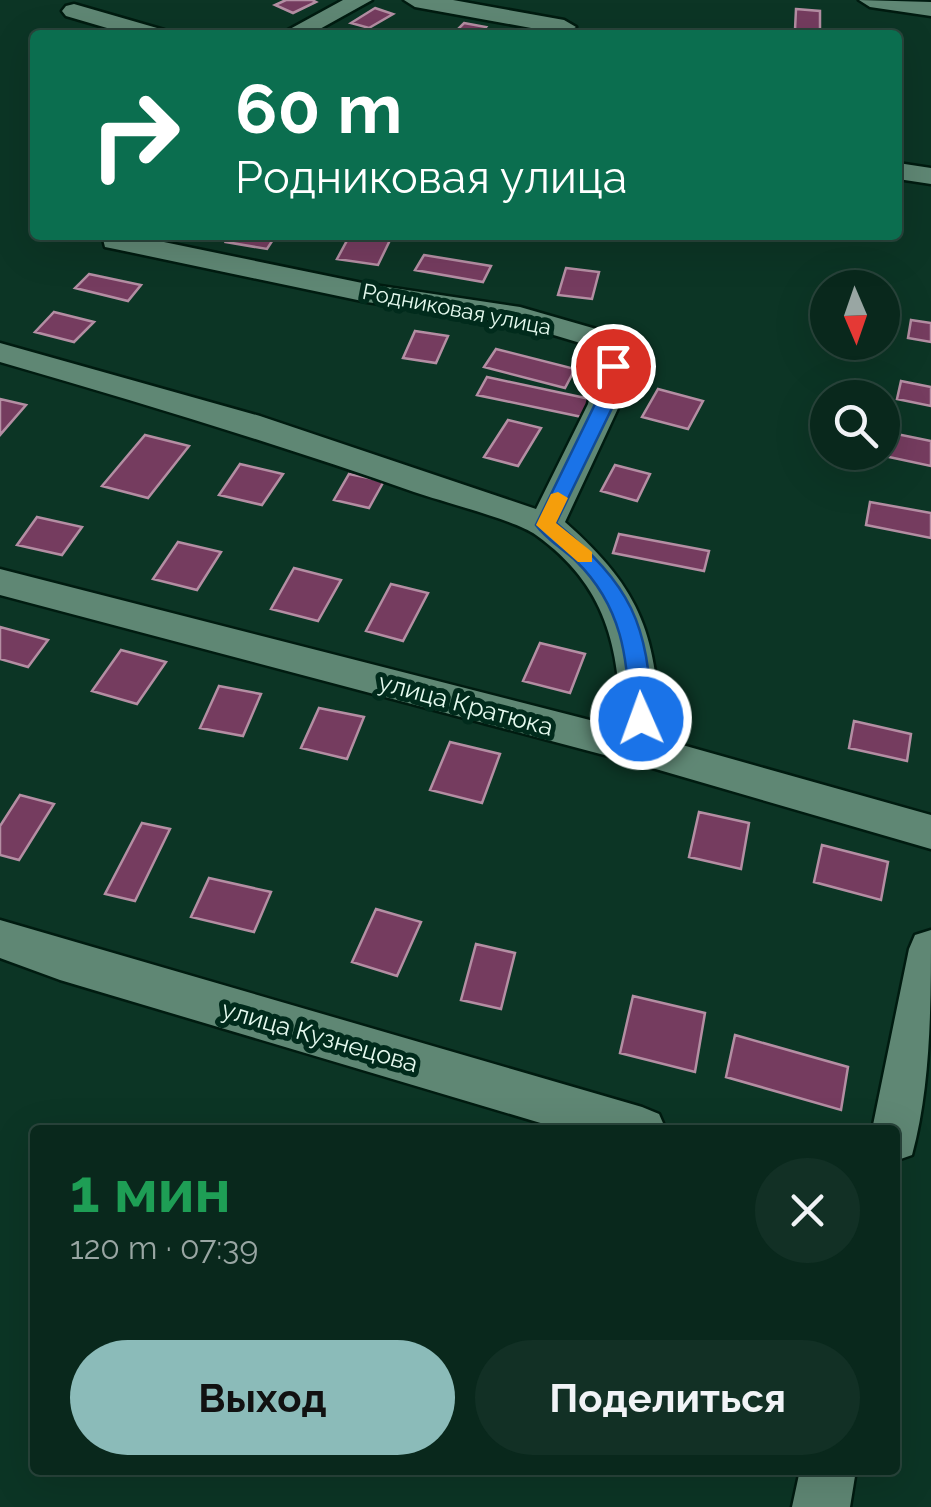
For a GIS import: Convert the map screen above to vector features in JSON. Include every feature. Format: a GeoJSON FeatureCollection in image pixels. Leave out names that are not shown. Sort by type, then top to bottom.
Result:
{"type":"FeatureCollection","features":[{"type":"Feature","properties":{"kind":"street"},"geometry":{"type":"LineString","coordinates":[[300,30],[361,0]]}},
{"type":"Feature","properties":{"kind":"street"},"geometry":{"type":"LineString","coordinates":[[415,0],[564,27]]}},
{"type":"Feature","properties":{"kind":"street"},"geometry":{"type":"LineString","coordinates":[[870,0],[931,9]]}},
{"type":"Feature","properties":{"kind":"street"},"geometry":{"type":"LineString","coordinates":[[74,12],[138,30]]}},
{"type":"Feature","properties":{"kind":"street"},"geometry":{"type":"LineString","coordinates":[[902,172],[931,176]]}},
{"type":"Feature","properties":{"kind":"street","name":"Родниковая улица"},"geometry":{"type":"LineString","coordinates":[[124,240],[367,293],[520,316],[598,340],[613,366],[604,404],[546,525]]}},
{"type":"Feature","properties":{"kind":"street"},"geometry":{"type":"LineString","coordinates":[[0,352],[249,424],[546,525],[585,558],[617,597],[639,658],[642,750]]}},
{"type":"Feature","properties":{"kind":"street","name":"улица Кратюка"},"geometry":{"type":"LineString","coordinates":[[0,582],[642,750],[931,832]]}},
{"type":"Feature","properties":{"kind":"street","name":"улица Кузнецова"},"geometry":{"type":"LineString","coordinates":[[0,939],[60,960],[625,1125]]}},
{"type":"Feature","properties":{"kind":"street"},"geometry":{"type":"LineString","coordinates":[[897,1125],[931,949]]}},
{"type":"Feature","properties":{"kind":"street"},"geometry":{"type":"LineString","coordinates":[[820,1507],[827,1475]]}},
{"type":"Feature","properties":{"kind":"building"},"geometry":{"type":"Polygon","coordinates":[[[286,0],[316,2],[293,13],[275,5],[286,0]]]}},
{"type":"Feature","properties":{"kind":"building"},"geometry":{"type":"Polygon","coordinates":[[[375,8],[393,14],[369,28],[351,23],[375,8]]]}},
{"type":"Feature","properties":{"kind":"building"},"geometry":{"type":"Polygon","coordinates":[[[796,9],[820,11],[820,30],[795,30],[796,9]]]}},
{"type":"Feature","properties":{"kind":"building"},"geometry":{"type":"Polygon","coordinates":[[[464,23],[486,27],[483,30],[457,30],[464,23]]]}},
{"type":"Feature","properties":{"kind":"building"},"geometry":{"type":"Polygon","coordinates":[[[227,240],[273,240],[267,249],[227,240]]]}},
{"type":"Feature","properties":{"kind":"building"},"geometry":{"type":"Polygon","coordinates":[[[347,240],[390,240],[378,265],[337,259],[347,240]]]}},
{"type":"Feature","properties":{"kind":"building"},"geometry":{"type":"Polygon","coordinates":[[[424,255],[491,266],[483,282],[415,270],[424,255]]]}},
{"type":"Feature","properties":{"kind":"building"},"geometry":{"type":"Polygon","coordinates":[[[566,268],[599,272],[592,299],[558,295],[566,268]]]}},
{"type":"Feature","properties":{"kind":"building"},"geometry":{"type":"Polygon","coordinates":[[[89,274],[141,285],[128,301],[75,288],[89,274]]]}},
{"type":"Feature","properties":{"kind":"building"},"geometry":{"type":"Polygon","coordinates":[[[54,312],[94,322],[74,342],[35,332],[54,312]]]}},
{"type":"Feature","properties":{"kind":"building"},"geometry":{"type":"Polygon","coordinates":[[[911,320],[931,323],[931,342],[908,338],[911,320]]]}},
{"type":"Feature","properties":{"kind":"building"},"geometry":{"type":"Polygon","coordinates":[[[415,331],[448,336],[436,363],[403,358],[415,331]]]}},
{"type":"Feature","properties":{"kind":"building"},"geometry":{"type":"Polygon","coordinates":[[[496,349],[575,369],[565,388],[484,367],[496,349]]]}},
{"type":"Feature","properties":{"kind":"building"},"geometry":{"type":"Polygon","coordinates":[[[487,377],[590,399],[582,417],[477,395],[487,377]]]}},
{"type":"Feature","properties":{"kind":"building"},"geometry":{"type":"Polygon","coordinates":[[[901,381],[931,387],[931,406],[900,400],[901,381]]]}},
{"type":"Feature","properties":{"kind":"building"},"geometry":{"type":"Polygon","coordinates":[[[658,389],[703,401],[688,429],[642,417],[658,389]]]}},
{"type":"Feature","properties":{"kind":"building"},"geometry":{"type":"Polygon","coordinates":[[[0,399],[26,405],[0,435],[0,399]]]}},
{"type":"Feature","properties":{"kind":"building"},"geometry":{"type":"Polygon","coordinates":[[[508,420],[541,428],[518,466],[484,457],[508,420]]]}},
{"type":"Feature","properties":{"kind":"building"},"geometry":{"type":"Polygon","coordinates":[[[145,435],[189,446],[148,498],[102,486],[145,435]]]}},
{"type":"Feature","properties":{"kind":"building"},"geometry":{"type":"Polygon","coordinates":[[[900,435],[931,441],[931,466],[900,459],[900,435]]]}},
{"type":"Feature","properties":{"kind":"building"},"geometry":{"type":"Polygon","coordinates":[[[240,464],[283,474],[262,505],[219,495],[240,464]]]}},
{"type":"Feature","properties":{"kind":"building"},"geometry":{"type":"Polygon","coordinates":[[[615,465],[650,474],[637,501],[601,491],[615,465]]]}},
{"type":"Feature","properties":{"kind":"building"},"geometry":{"type":"Polygon","coordinates":[[[349,474],[384,481],[369,508],[334,500],[349,474]]]}},
{"type":"Feature","properties":{"kind":"building"},"geometry":{"type":"Polygon","coordinates":[[[870,502],[931,513],[931,538],[866,525],[870,502]]]}},
{"type":"Feature","properties":{"kind":"building"},"geometry":{"type":"Polygon","coordinates":[[[37,517],[82,527],[62,555],[17,545],[37,517]]]}},
{"type":"Feature","properties":{"kind":"building"},"geometry":{"type":"Polygon","coordinates":[[[619,534],[709,551],[704,571],[613,553],[619,534]]]}},
{"type":"Feature","properties":{"kind":"building"},"geometry":{"type":"Polygon","coordinates":[[[178,542],[221,552],[197,590],[153,579],[178,542]]]}},
{"type":"Feature","properties":{"kind":"building"},"geometry":{"type":"Polygon","coordinates":[[[294,568],[341,580],[318,621],[271,609],[294,568]]]}},
{"type":"Feature","properties":{"kind":"building"},"geometry":{"type":"Polygon","coordinates":[[[391,584],[428,593],[403,641],[366,631],[391,584]]]}},
{"type":"Feature","properties":{"kind":"building"},"geometry":{"type":"Polygon","coordinates":[[[0,627],[48,640],[28,667],[0,659],[0,627]]]}},
{"type":"Feature","properties":{"kind":"building"},"geometry":{"type":"Polygon","coordinates":[[[540,643],[585,654],[570,693],[523,681],[540,643]]]}},
{"type":"Feature","properties":{"kind":"building"},"geometry":{"type":"Polygon","coordinates":[[[121,650],[166,662],[137,704],[92,691],[121,650]]]}},
{"type":"Feature","properties":{"kind":"building"},"geometry":{"type":"Polygon","coordinates":[[[219,686],[261,694],[243,736],[200,728],[219,686]]]}},
{"type":"Feature","properties":{"kind":"building"},"geometry":{"type":"Polygon","coordinates":[[[319,708],[364,717],[347,759],[301,748],[319,708]]]}},
{"type":"Feature","properties":{"kind":"building"},"geometry":{"type":"Polygon","coordinates":[[[854,721],[911,734],[907,761],[849,748],[854,721]]]}},
{"type":"Feature","properties":{"kind":"building"},"geometry":{"type":"Polygon","coordinates":[[[450,742],[500,754],[482,803],[430,790],[450,742]]]}},
{"type":"Feature","properties":{"kind":"building"},"geometry":{"type":"Polygon","coordinates":[[[20,795],[54,804],[19,860],[0,855],[0,826],[20,795]]]}},
{"type":"Feature","properties":{"kind":"building"},"geometry":{"type":"Polygon","coordinates":[[[699,812],[749,823],[741,869],[689,857],[699,812]]]}},
{"type":"Feature","properties":{"kind":"building"},"geometry":{"type":"Polygon","coordinates":[[[142,823],[170,829],[135,901],[105,894],[142,823]]]}},
{"type":"Feature","properties":{"kind":"building"},"geometry":{"type":"Polygon","coordinates":[[[822,845],[888,862],[881,900],[814,882],[822,845]]]}},
{"type":"Feature","properties":{"kind":"building"},"geometry":{"type":"Polygon","coordinates":[[[209,878],[271,892],[254,932],[191,917],[209,878]]]}},
{"type":"Feature","properties":{"kind":"building"},"geometry":{"type":"Polygon","coordinates":[[[376,909],[421,922],[397,976],[352,962],[376,909]]]}},
{"type":"Feature","properties":{"kind":"building"},"geometry":{"type":"Polygon","coordinates":[[[476,944],[515,953],[501,1009],[461,1000],[476,944]]]}},
{"type":"Feature","properties":{"kind":"building"},"geometry":{"type":"Polygon","coordinates":[[[633,996],[705,1013],[695,1072],[620,1053],[633,996]]]}},
{"type":"Feature","properties":{"kind":"building"},"geometry":{"type":"Polygon","coordinates":[[[735,1035],[848,1067],[841,1110],[726,1077],[735,1035]]]}},
{"type":"Feature","properties":{"kind":"slow traffic"},"geometry":{"type":"LineString","coordinates":[[558,498],[546,525],[585,557]]}},
{"type":"Feature","properties":{"kind":"route"},"geometry":{"type":"LineString","coordinates":[[613,366],[604,404],[546,525],[585,558],[617,597],[639,658],[641,719]]}}]}
